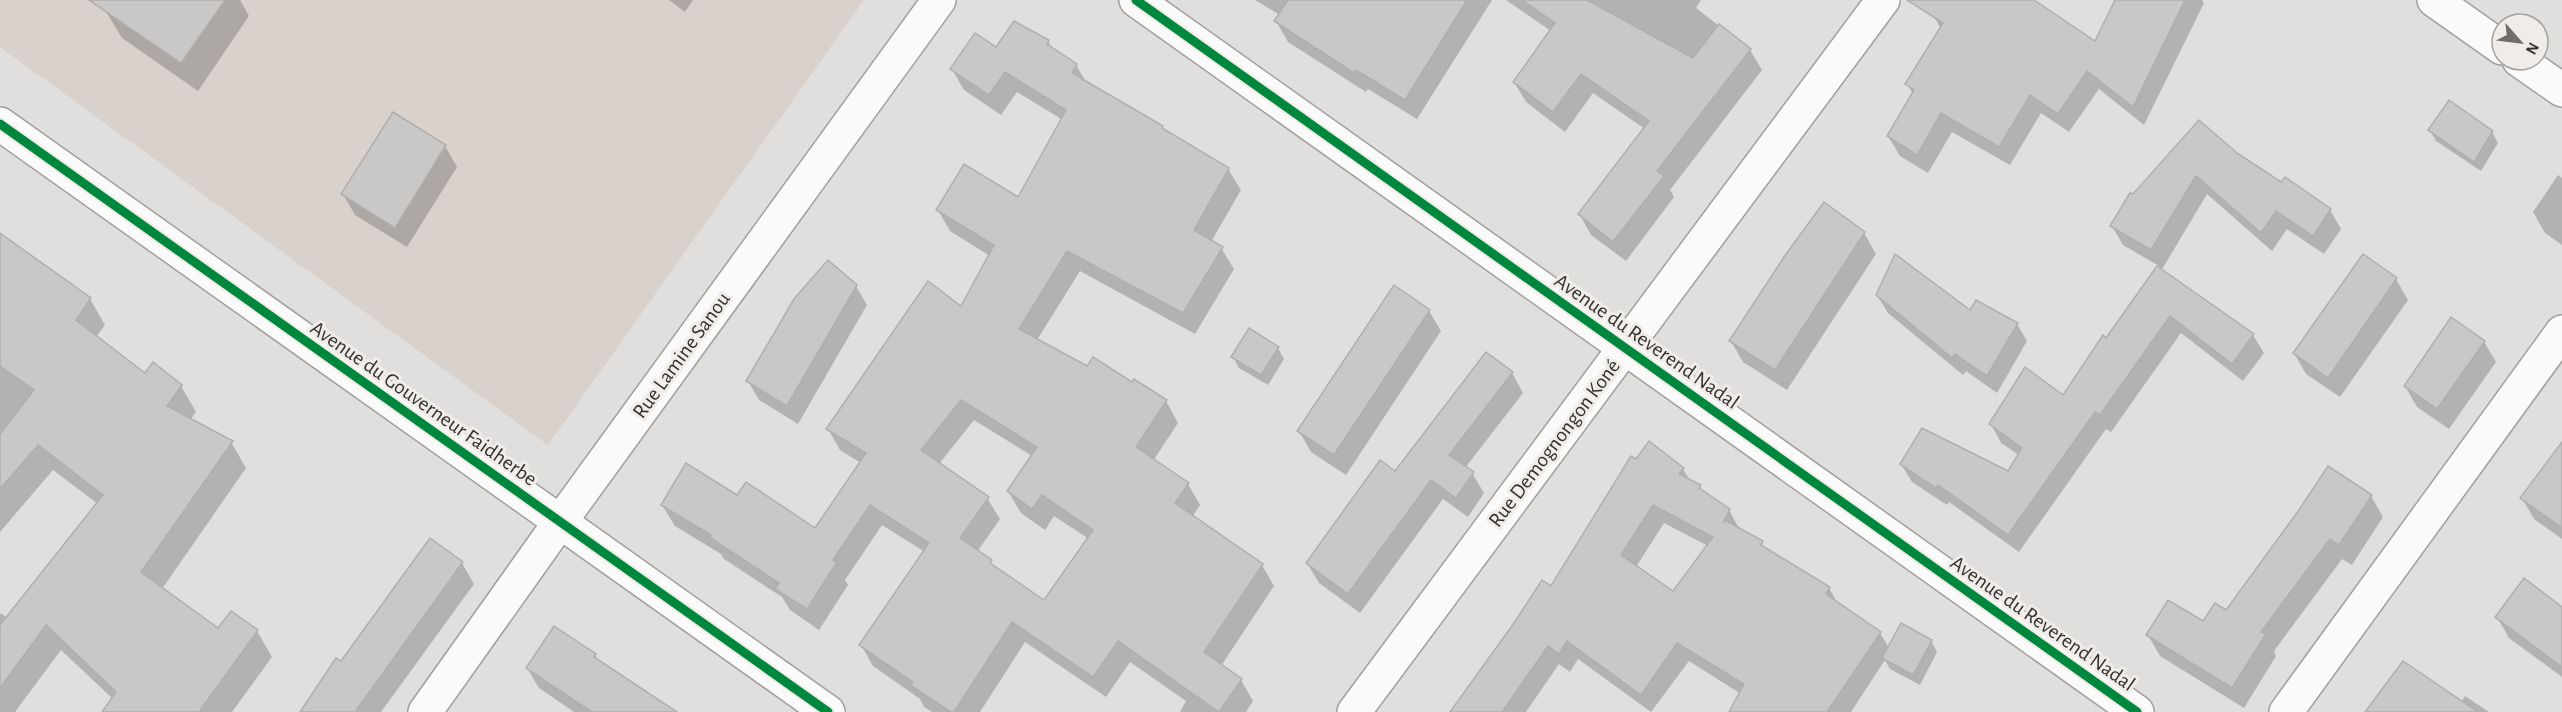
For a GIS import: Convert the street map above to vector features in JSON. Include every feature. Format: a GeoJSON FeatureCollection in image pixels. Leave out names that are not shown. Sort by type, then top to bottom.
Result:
{"type":"FeatureCollection","features":[{"type":"Feature","properties":{"kind":"street","name":"Rue Lamine Sanou"},"geometry":{"type":"LineString","coordinates":[[425,712],[939,0]]}},
{"type":"Feature","properties":{"kind":"street","name":"Avenue du Reverend Nadal"},"geometry":{"type":"LineString","coordinates":[[1136,0],[2137,712]]}},
{"type":"Feature","properties":{"kind":"street","name":"Rue Demognongon Koné"},"geometry":{"type":"LineString","coordinates":[[1354,712],[1883,0]]}},
{"type":"Feature","properties":{"kind":"street"},"geometry":{"type":"LineString","coordinates":[[2434,0],[2490,40]]}},
{"type":"Feature","properties":{"kind":"street"},"geometry":{"type":"LineString","coordinates":[[2536,72],[2562,90]]}},
{"type":"Feature","properties":{"kind":"street","name":"Avenue du Gouverneur Faidherbe"},"geometry":{"type":"LineString","coordinates":[[0,124],[828,712]]}},
{"type":"Feature","properties":{"kind":"street"},"geometry":{"type":"LineString","coordinates":[[2286,712],[2562,332]]}},
{"type":"Feature","properties":{"kind":"shaded area"},"geometry":{"type":"Polygon","coordinates":[[[0,0],[864,0],[548,445],[0,47],[0,0]]]}},
{"type":"Feature","properties":{"kind":"building"},"geometry":{"type":"Polygon","coordinates":[[[89,0],[225,0],[181,63],[89,0]]]}},
{"type":"Feature","properties":{"kind":"building"},"geometry":{"type":"Polygon","coordinates":[[[1288,0],[1467,0],[1405,100],[1356,70],[1354,73],[1274,21],[1288,0]]]}},
{"type":"Feature","properties":{"kind":"building"},"geometry":{"type":"Polygon","coordinates":[[[1522,0],[1587,0],[1693,58],[1719,24],[1751,49],[1657,171],[1664,176],[1613,242],[1578,214],[1649,121],[1581,74],[1553,112],[1513,82],[1555,23],[1522,0]]]}},
{"type":"Feature","properties":{"kind":"building"},"geometry":{"type":"Polygon","coordinates":[[[1907,0],[2034,0],[2095,41],[2115,0],[2185,0],[2133,107],[2087,71],[2058,114],[2030,95],[1999,147],[1941,113],[1917,155],[1887,136],[1914,90],[1905,84],[1943,23],[1907,0]]]}},
{"type":"Feature","properties":{"kind":"building"},"geometry":{"type":"Polygon","coordinates":[[[1014,21],[1049,40],[1047,44],[1077,64],[1072,73],[1229,168],[1194,230],[1223,247],[1183,313],[1067,251],[1019,329],[1087,366],[1093,357],[1132,382],[1134,379],[1167,400],[1136,447],[1189,483],[1175,503],[1263,564],[1204,652],[1242,679],[1219,712],[1118,641],[1093,677],[1012,622],[954,712],[951,712],[910,685],[913,682],[859,645],[929,543],[870,505],[833,560],[837,562],[807,609],[775,589],[779,583],[709,537],[711,535],[661,505],[686,463],[737,495],[746,482],[815,528],[866,453],[826,429],[928,281],[961,306],[994,245],[936,210],[964,164],[1018,197],[1066,110],[1005,72],[989,95],[950,69],[975,33],[996,47],[1014,21]],[[961,400],[921,450],[989,497],[960,538],[992,560],[990,563],[1044,600],[1093,530],[1042,495],[1032,509],[1007,491],[1037,447],[961,400]]]}},
{"type":"Feature","properties":{"kind":"building"},"geometry":{"type":"Polygon","coordinates":[[[2449,100],[2493,131],[2474,162],[2428,130],[2449,100]]]}},
{"type":"Feature","properties":{"kind":"building"},"geometry":{"type":"Polygon","coordinates":[[[393,112],[446,145],[395,228],[341,194],[393,112]]]}},
{"type":"Feature","properties":{"kind":"building"},"geometry":{"type":"Polygon","coordinates":[[[2199,120],[2237,153],[2281,182],[2285,177],[2331,209],[2313,236],[2276,211],[2261,233],[2196,176],[2151,250],[2110,226],[2130,193],[2133,194],[2199,120]]]}},
{"type":"Feature","properties":{"kind":"building"},"geometry":{"type":"Polygon","coordinates":[[[1824,202],[1865,232],[1775,370],[1729,341],[1786,254],[1824,202]]]}},
{"type":"Feature","properties":{"kind":"building"},"geometry":{"type":"Polygon","coordinates":[[[0,233],[91,298],[76,320],[145,373],[153,362],[182,385],[167,406],[233,441],[141,572],[218,628],[231,611],[258,630],[199,712],[102,712],[116,692],[46,625],[0,688],[0,625],[103,495],[38,445],[0,489],[0,434],[34,390],[0,366],[0,233]]]}},
{"type":"Feature","properties":{"kind":"building"},"geometry":{"type":"Polygon","coordinates":[[[1895,254],[1970,310],[1976,300],[2018,323],[1987,376],[1955,354],[1952,358],[1876,295],[1895,254]]]}},
{"type":"Feature","properties":{"kind":"building"},"geometry":{"type":"Polygon","coordinates":[[[2363,254],[2397,278],[2328,378],[2293,353],[2363,254]]]}},
{"type":"Feature","properties":{"kind":"building"},"geometry":{"type":"Polygon","coordinates":[[[828,260],[857,285],[787,406],[746,381],[794,299],[828,260]]]}},
{"type":"Feature","properties":{"kind":"building"},"geometry":{"type":"Polygon","coordinates":[[[2157,266],[2254,334],[2232,364],[2170,316],[2100,415],[2095,412],[2008,535],[1938,485],[1936,488],[1900,464],[1922,428],[2008,471],[2022,448],[1989,424],[2025,367],[2063,395],[2103,335],[2106,338],[2157,266]]]}},
{"type":"Feature","properties":{"kind":"building"},"geometry":{"type":"Polygon","coordinates":[[[1394,285],[1430,310],[1334,455],[1297,431],[1394,285]]]}},
{"type":"Feature","properties":{"kind":"building"},"geometry":{"type":"Polygon","coordinates":[[[2451,317],[2485,341],[2437,409],[2404,386],[2451,317]]]}},
{"type":"Feature","properties":{"kind":"building"},"geometry":{"type":"Polygon","coordinates":[[[1249,328],[1279,347],[1261,375],[1231,357],[1249,328]]]}},
{"type":"Feature","properties":{"kind":"building"},"geometry":{"type":"Polygon","coordinates":[[[1486,352],[1513,372],[1449,455],[1474,472],[1456,498],[1431,480],[1348,594],[1306,563],[1380,460],[1395,471],[1486,352]]]}},
{"type":"Feature","properties":{"kind":"building"},"geometry":{"type":"Polygon","coordinates":[[[1649,441],[1684,468],[1679,474],[1701,485],[1699,488],[1730,509],[1723,523],[1725,520],[1763,541],[1761,545],[1830,587],[1826,594],[1881,632],[1827,712],[1729,712],[1744,684],[1677,643],[1641,695],[1567,641],[1559,654],[1548,646],[1502,712],[1450,712],[1542,580],[1551,586],[1631,456],[1636,459],[1649,441]],[[1653,505],[1621,555],[1673,591],[1713,537],[1653,505]]]}},
{"type":"Feature","properties":{"kind":"building"},"geometry":{"type":"Polygon","coordinates":[[[2562,442],[2562,528],[2520,498],[2562,442]]]}},
{"type":"Feature","properties":{"kind":"building"},"geometry":{"type":"Polygon","coordinates":[[[2328,466],[2372,495],[2339,545],[2330,539],[2261,632],[2266,634],[2232,688],[2146,635],[2168,600],[2203,621],[2215,603],[2226,610],[2328,466]]]}},
{"type":"Feature","properties":{"kind":"building"},"geometry":{"type":"Polygon","coordinates":[[[430,538],[463,562],[355,712],[300,712],[336,658],[341,661],[430,538]]]}},
{"type":"Feature","properties":{"kind":"building"},"geometry":{"type":"Polygon","coordinates":[[[2524,578],[2562,607],[2562,667],[2495,617],[2524,578]]]}},
{"type":"Feature","properties":{"kind":"building"},"geometry":{"type":"Polygon","coordinates":[[[1901,623],[1932,640],[1913,675],[1882,658],[1901,623]]]}},
{"type":"Feature","properties":{"kind":"building"},"geometry":{"type":"Polygon","coordinates":[[[554,626],[596,654],[594,657],[677,712],[592,712],[526,668],[554,626]]]}},
{"type":"Feature","properties":{"kind":"building"},"geometry":{"type":"Polygon","coordinates":[[[2403,661],[2478,712],[2365,712],[2403,661]]]}},
{"type":"Feature","properties":{"kind":"cycle path"},"geometry":{"type":"LineString","coordinates":[[1136,0],[2137,712]]}},
{"type":"Feature","properties":{"kind":"cycle path"},"geometry":{"type":"LineString","coordinates":[[0,124],[828,712]]}}]}
